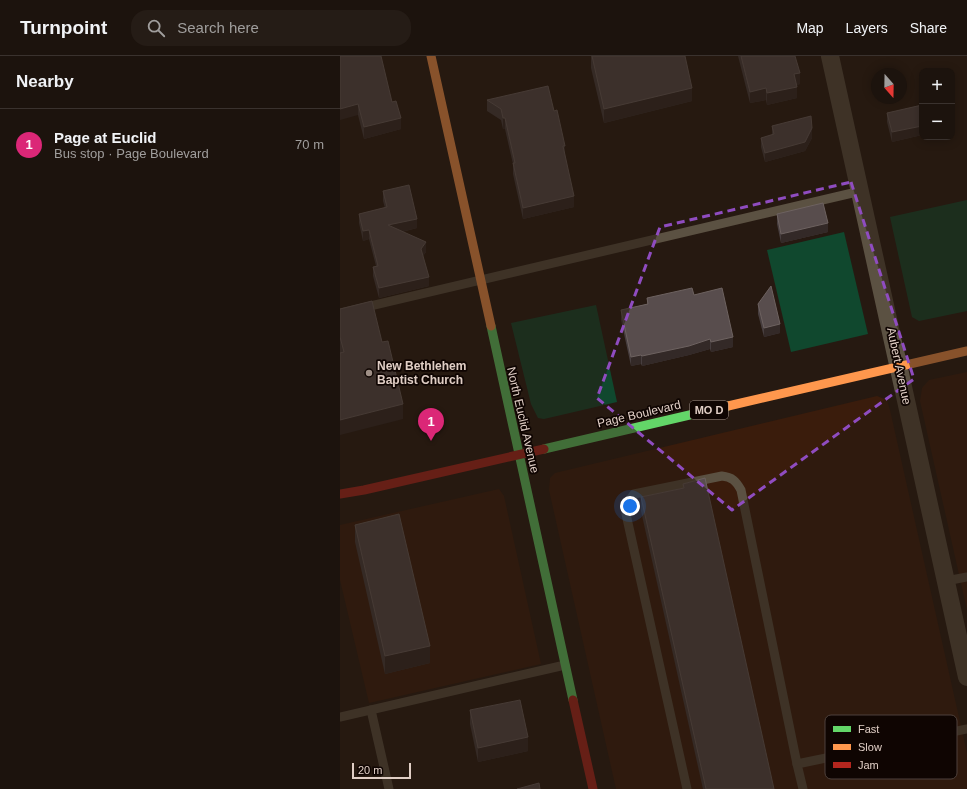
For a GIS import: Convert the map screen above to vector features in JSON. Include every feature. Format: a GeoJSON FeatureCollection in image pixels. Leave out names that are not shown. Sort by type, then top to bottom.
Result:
{"type":"FeatureCollection","features":[{"type":"Feature","properties":{"kind":"street","name":"Aubert Avenue"},"geometry":{"type":"LineString","coordinates":[[830,56],[900,367],[967,677]]}},
{"type":"Feature","properties":{"kind":"street","name":"North Euclid Avenue"},"geometry":{"type":"LineString","coordinates":[[435,57],[480,280],[593,789]]}},
{"type":"Feature","properties":{"kind":"street","name":"Page Boulevard"},"geometry":{"type":"LineString","coordinates":[[340,494],[364,490],[967,351]]}},
{"type":"Feature","properties":{"kind":"lane"},"geometry":{"type":"LineString","coordinates":[[340,313],[861,191]]}},
{"type":"Feature","properties":{"kind":"lane"},"geometry":{"type":"LineString","coordinates":[[687,789],[626,514],[626,508],[634,494],[722,476],[730,476],[737,482],[741,490],[803,789]]}},
{"type":"Feature","properties":{"kind":"lane"},"geometry":{"type":"LineString","coordinates":[[946,581],[967,577]]}},
{"type":"Feature","properties":{"kind":"lane"},"geometry":{"type":"LineString","coordinates":[[340,717],[565,665]]}},
{"type":"Feature","properties":{"kind":"lane"},"geometry":{"type":"LineString","coordinates":[[371,710],[388,789]]}},
{"type":"Feature","properties":{"kind":"lane"},"geometry":{"type":"LineString","coordinates":[[957,731],[967,729]]}},
{"type":"Feature","properties":{"kind":"lane"},"geometry":{"type":"LineString","coordinates":[[797,764],[825,758]]}},
{"type":"Feature","properties":{"kind":"highlighted area"},"geometry":{"type":"Polygon","coordinates":[[[851,182],[914,379],[732,510],[597,398],[660,227],[851,182]]]}},
{"type":"Feature","properties":{"kind":"shaded area"},"geometry":{"type":"Polygon","coordinates":[[[967,372],[967,610],[920,401],[922,388],[929,380],[967,372]]]}},
{"type":"Feature","properties":{"kind":"shaded area"},"geometry":{"type":"Polygon","coordinates":[[[877,396],[887,400],[967,753],[967,789],[616,789],[549,490],[550,478],[555,473],[877,396]]]}},
{"type":"Feature","properties":{"kind":"shaded area"},"geometry":{"type":"Polygon","coordinates":[[[499,489],[504,496],[541,664],[369,703],[340,580],[340,525],[499,489]]]}},
{"type":"Feature","properties":{"kind":"green space"},"geometry":{"type":"Polygon","coordinates":[[[967,200],[967,311],[919,321],[912,317],[890,217],[967,200]]]}},
{"type":"Feature","properties":{"kind":"green space"},"geometry":{"type":"Polygon","coordinates":[[[844,232],[868,334],[791,352],[767,250],[844,232]]]}},
{"type":"Feature","properties":{"kind":"green space"},"geometry":{"type":"Polygon","coordinates":[[[596,305],[617,402],[544,419],[538,418],[531,404],[511,323],[596,305]]]}},
{"type":"Feature","properties":{"kind":"building"},"geometry":{"type":"Polygon","coordinates":[[[340,56],[381,56],[392,102],[396,101],[401,118],[364,127],[358,104],[340,109],[340,56]]]}},
{"type":"Feature","properties":{"kind":"building"},"geometry":{"type":"Polygon","coordinates":[[[592,56],[685,56],[692,88],[604,109],[592,56]]]}},
{"type":"Feature","properties":{"kind":"building"},"geometry":{"type":"Polygon","coordinates":[[[741,56],[795,56],[800,73],[794,74],[797,87],[767,93],[766,88],[750,92],[741,56]]]}},
{"type":"Feature","properties":{"kind":"building"},"geometry":{"type":"Polygon","coordinates":[[[548,86],[554,111],[557,110],[574,196],[523,208],[505,118],[503,118],[501,109],[487,100],[548,86]]]}},
{"type":"Feature","properties":{"kind":"building"},"geometry":{"type":"Polygon","coordinates":[[[919,106],[919,127],[892,132],[887,113],[919,106]]]}},
{"type":"Feature","properties":{"kind":"building"},"geometry":{"type":"Polygon","coordinates":[[[811,116],[812,128],[805,142],[765,153],[761,138],[774,134],[772,126],[811,116]]]}},
{"type":"Feature","properties":{"kind":"building"},"geometry":{"type":"Polygon","coordinates":[[[409,185],[417,219],[388,225],[426,242],[421,249],[429,277],[379,288],[373,267],[378,266],[369,230],[363,231],[359,214],[387,207],[383,191],[409,185]]]}},
{"type":"Feature","properties":{"kind":"building"},"geometry":{"type":"Polygon","coordinates":[[[823,203],[828,223],[781,234],[777,214],[823,203]]]}},
{"type":"Feature","properties":{"kind":"building"},"geometry":{"type":"Polygon","coordinates":[[[771,286],[780,324],[764,328],[758,304],[771,286]]]}},
{"type":"Feature","properties":{"kind":"building"},"geometry":{"type":"Polygon","coordinates":[[[692,288],[694,295],[722,288],[733,337],[711,342],[710,339],[689,346],[631,357],[621,310],[648,304],[647,298],[692,288]]]}},
{"type":"Feature","properties":{"kind":"building","name":"New Bethlehem Baptist Church"},"geometry":{"type":"Polygon","coordinates":[[[372,301],[382,342],[388,341],[403,404],[340,420],[340,353],[344,352],[340,337],[340,309],[372,301]]]}},
{"type":"Feature","properties":{"kind":"building"},"geometry":{"type":"Polygon","coordinates":[[[705,478],[774,789],[706,789],[641,497],[684,488],[683,484],[705,478]]]}},
{"type":"Feature","properties":{"kind":"building"},"geometry":{"type":"Polygon","coordinates":[[[399,514],[430,646],[385,656],[355,525],[399,514]]]}},
{"type":"Feature","properties":{"kind":"building"},"geometry":{"type":"Polygon","coordinates":[[[520,700],[528,737],[478,748],[470,710],[520,700]]]}},
{"type":"Feature","properties":{"kind":"building"},"geometry":{"type":"Polygon","coordinates":[[[539,783],[540,789],[517,789],[539,783]]]}},
{"type":"Feature","properties":{"kind":"traffic: fast"},"geometry":{"type":"LineString","coordinates":[[491,326],[573,700]]}},
{"type":"Feature","properties":{"kind":"traffic: fast"},"geometry":{"type":"LineString","coordinates":[[544,449],[728,406]]}},
{"type":"Feature","properties":{"kind":"traffic: slow"},"geometry":{"type":"LineString","coordinates":[[431,56],[491,326]]}},
{"type":"Feature","properties":{"kind":"traffic: slow"},"geometry":{"type":"LineString","coordinates":[[728,406],[967,351]]}},
{"type":"Feature","properties":{"kind":"traffic: jam"},"geometry":{"type":"LineString","coordinates":[[340,494],[364,490],[544,449]]}},
{"type":"Feature","properties":{"kind":"traffic: jam"},"geometry":{"type":"LineString","coordinates":[[573,700],[593,789]]}},
{"type":"Feature","properties":{"kind":"place","name":"New Bethlehem Baptist Church"},"geometry":{"type":"Point","coordinates":[369,373]}},
{"type":"Feature","properties":{"kind":"place","name":"Page at Euclid"},"geometry":{"type":"Point","coordinates":[431,441]}}]}
